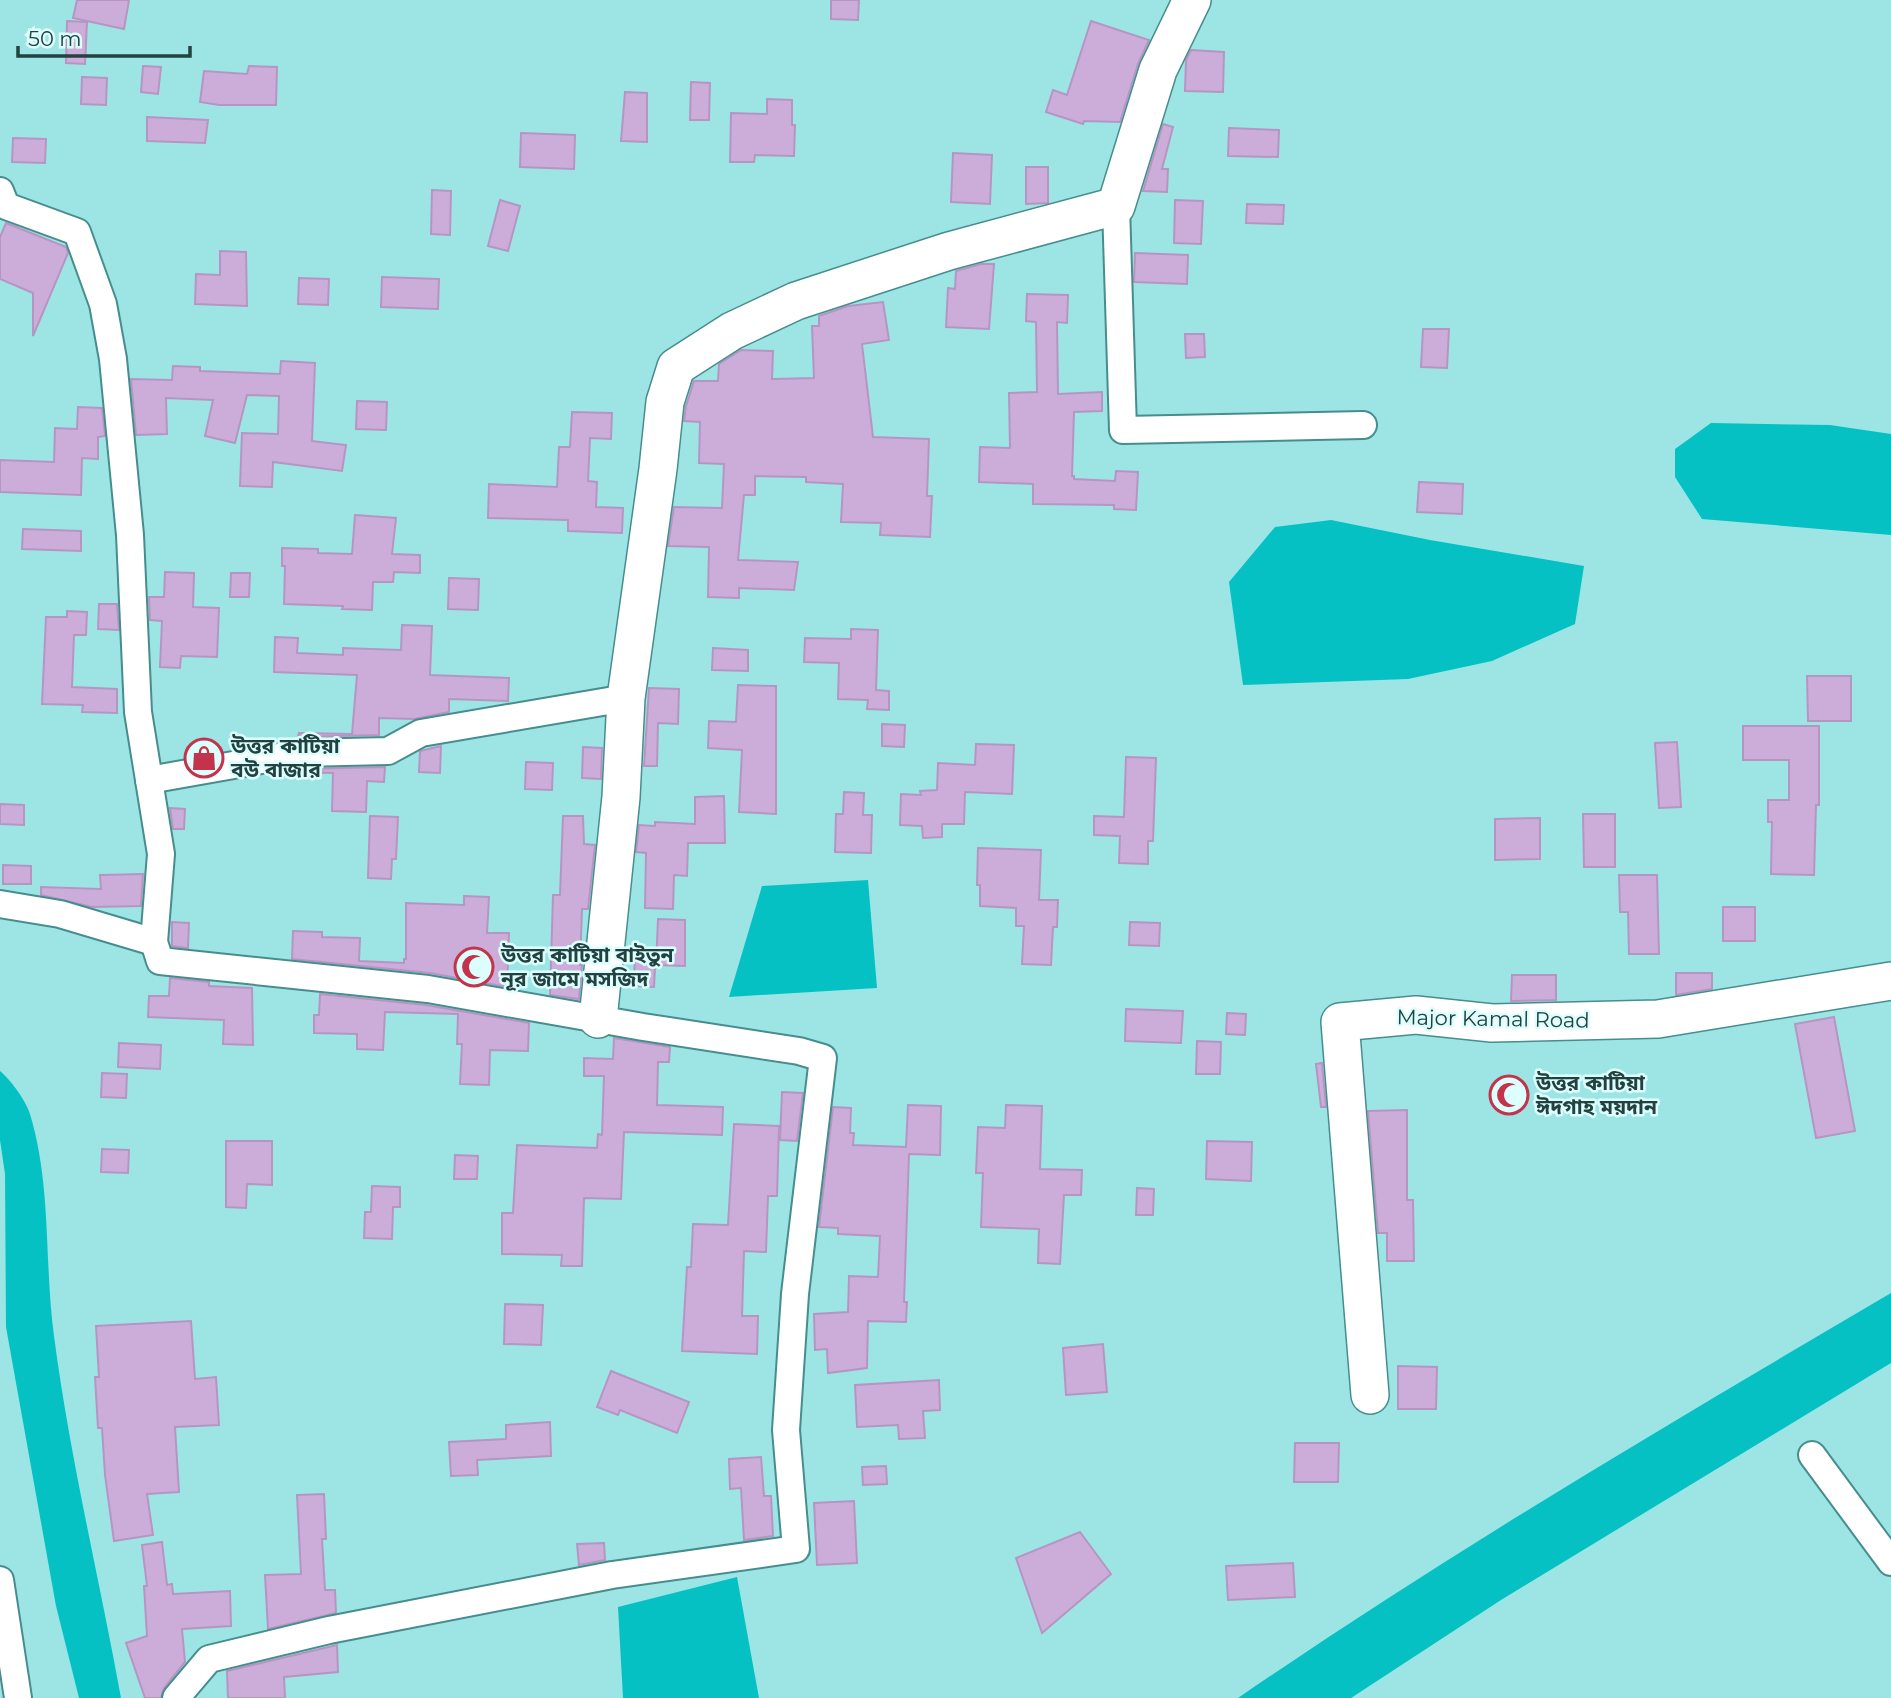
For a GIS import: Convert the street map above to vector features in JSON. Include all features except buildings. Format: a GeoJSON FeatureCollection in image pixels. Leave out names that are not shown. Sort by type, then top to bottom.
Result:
{"type":"FeatureCollection","features":[{"type":"Feature","properties":{"kind":"street"},"geometry":{"type":"LineString","coordinates":[[1192,0],[1158,70],[1116,206],[1123,430],[1363,425]]}},
{"type":"Feature","properties":{"kind":"street"},"geometry":{"type":"LineString","coordinates":[[0,191],[6,206],[77,232],[103,304],[113,359],[131,535],[138,712],[161,854],[154,942],[160,961],[428,989],[799,1051],[823,1058],[795,1294],[786,1430],[796,1549],[612,1575],[328,1629],[209,1659],[176,1698]]}},
{"type":"Feature","properties":{"kind":"street"},"geometry":{"type":"LineString","coordinates":[[598,1019],[621,797],[626,698],[658,469],[664,402],[676,367],[732,331],[796,301],[949,251],[1116,206]]}},
{"type":"Feature","properties":{"kind":"street"},"geometry":{"type":"LineString","coordinates":[[149,780],[301,753],[388,751],[421,733],[626,698]]}},
{"type":"Feature","properties":{"kind":"street"},"geometry":{"type":"LineString","coordinates":[[0,904],[61,914],[154,942]]}},
{"type":"Feature","properties":{"kind":"street","name":"Major Kamal Road"},"geometry":{"type":"LineString","coordinates":[[1370,1395],[1340,1022],[1416,1015],[1492,1023],[1658,1019],[1891,981]]}},
{"type":"Feature","properties":{"kind":"street"},"geometry":{"type":"LineString","coordinates":[[1812,1455],[1891,1562]]}},
{"type":"Feature","properties":{"kind":"street"},"geometry":{"type":"LineString","coordinates":[[0,1580],[19,1698]]}},
{"type":"Feature","properties":{"kind":"water"},"geometry":{"type":"Polygon","coordinates":[[[1711,423],[1830,425],[1891,434],[1891,535],[1702,519],[1675,477],[1675,449],[1711,423]]]}},
{"type":"Feature","properties":{"kind":"water"},"geometry":{"type":"Polygon","coordinates":[[[1331,520],[1584,566],[1575,624],[1492,661],[1408,679],[1243,685],[1229,582],[1275,527],[1331,520]]]}},
{"type":"Feature","properties":{"kind":"water"},"geometry":{"type":"Polygon","coordinates":[[[868,880],[877,988],[729,997],[762,886],[868,880]]]}},
{"type":"Feature","properties":{"kind":"water"},"geometry":{"type":"Polygon","coordinates":[[[0,1071],[25,1103],[37,1141],[45,1197],[54,1336],[76,1472],[121,1698],[79,1698],[56,1606],[6,1327],[5,1174],[0,1140],[0,1071]]]}},
{"type":"Feature","properties":{"kind":"water"},"geometry":{"type":"Polygon","coordinates":[[[1891,1293],[1891,1363],[1501,1600],[1351,1698],[1238,1698],[1479,1540],[1891,1293]]]}},
{"type":"Feature","properties":{"kind":"water"},"geometry":{"type":"Polygon","coordinates":[[[737,1577],[759,1698],[623,1698],[618,1607],[737,1577]]]}},
{"type":"Feature","properties":{"kind":"place","name":"উত্তর কাটিয়া বউ বাজার"},"geometry":{"type":"Point","coordinates":[204,758]}},
{"type":"Feature","properties":{"kind":"place","name":"উত্তর কাটিয়া বাইতুন নূর জামে মসজিদ"},"geometry":{"type":"Point","coordinates":[474,967]}},
{"type":"Feature","properties":{"kind":"place","name":"উত্তর কাটিয়া ঈদগাহ ময়দান"},"geometry":{"type":"Point","coordinates":[1509,1095]}}]}
